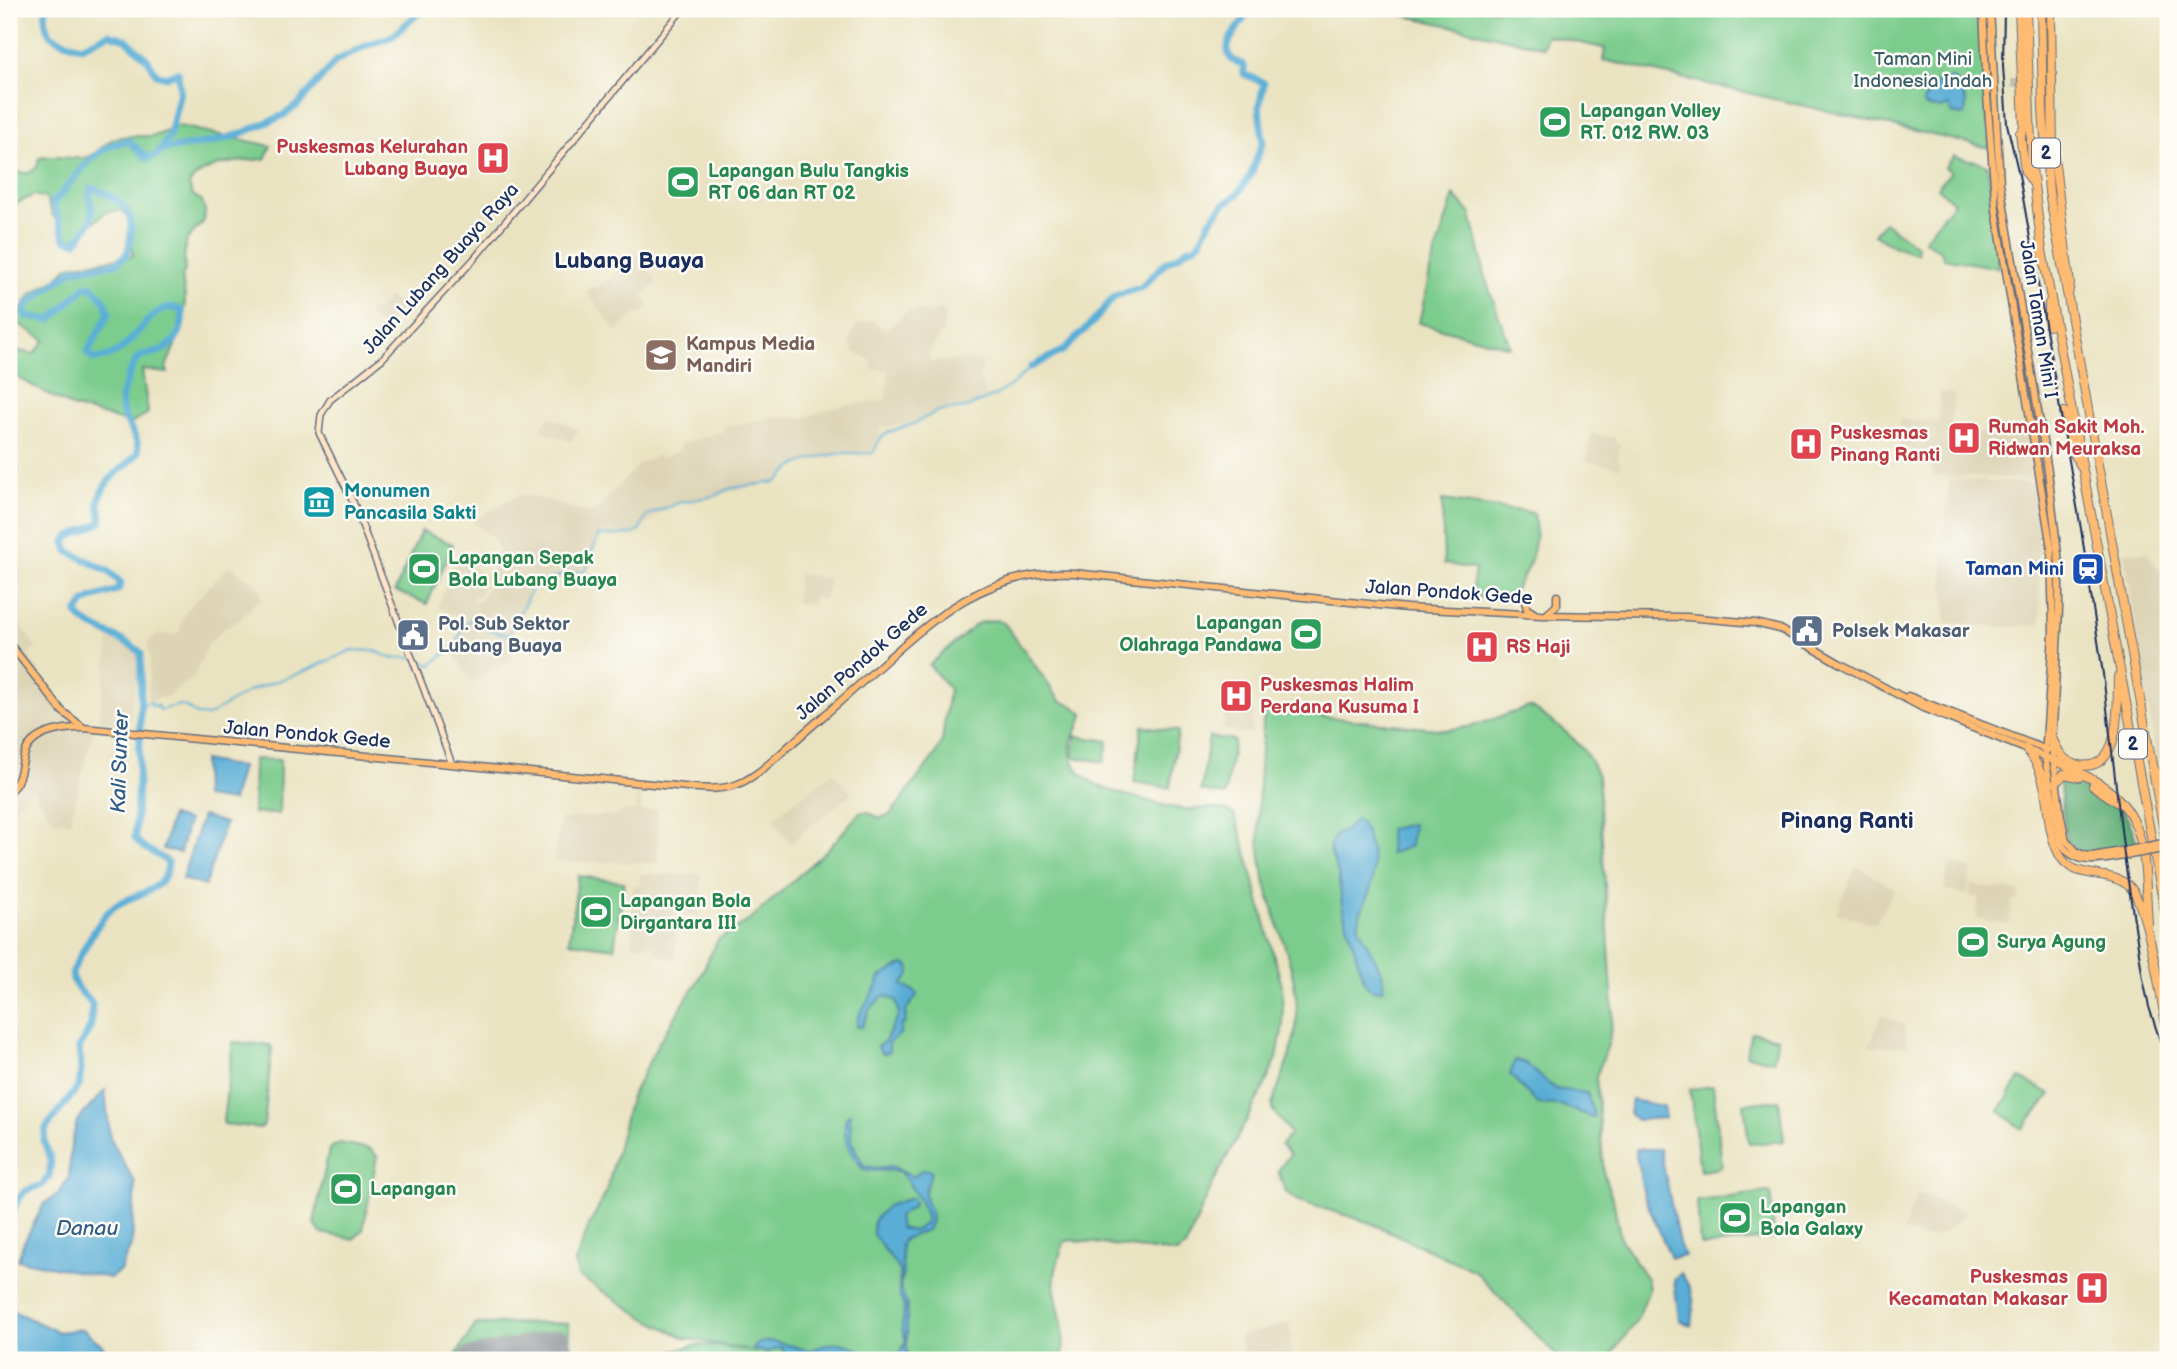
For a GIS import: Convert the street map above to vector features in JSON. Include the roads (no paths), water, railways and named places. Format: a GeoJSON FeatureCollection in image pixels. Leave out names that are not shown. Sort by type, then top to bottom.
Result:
{"type":"FeatureCollection","features":[{"type":"Feature","properties":{"kind":"highway"},"geometry":{"type":"LineString","coordinates":[[2015,79],[2016,9]]}},
{"type":"Feature","properties":{"kind":"highway"},"geometry":{"type":"LineString","coordinates":[[2016,9],[2024,125],[2021,136]]}},
{"type":"Feature","properties":{"kind":"highway","name":"2"},"geometry":{"type":"LineString","coordinates":[[2026,9],[2033,183],[2050,297],[2168,928]]}},
{"type":"Feature","properties":{"kind":"highway","name":"2"},"geometry":{"type":"LineString","coordinates":[[2041,9],[2043,110],[2049,192],[2168,854]]}},
{"type":"Feature","properties":{"kind":"highway"},"geometry":{"type":"LineString","coordinates":[[2051,9],[2053,149],[2070,276],[2071,287],[2068,295]]}},
{"type":"Feature","properties":{"kind":"highway"},"geometry":{"type":"LineString","coordinates":[[2016,90],[2025,171],[2033,183]]}},
{"type":"Feature","properties":{"kind":"highway"},"geometry":{"type":"LineString","coordinates":[[2049,326],[2047,309],[2050,297]]}},
{"type":"Feature","properties":{"kind":"highway"},"geometry":{"type":"LineString","coordinates":[[2063,412],[2072,450],[2084,470]]}},
{"type":"Feature","properties":{"kind":"highway"},"geometry":{"type":"LineString","coordinates":[[2049,735],[2058,752],[2072,764],[2091,765],[2107,754],[2115,733],[2119,658]]}},
{"type":"Feature","properties":{"kind":"highway"},"geometry":{"type":"LineString","coordinates":[[2025,745],[2042,774],[2059,856],[2067,865],[2078,871],[2118,880],[2131,888],[2137,899],[2149,937],[2168,1035]]}},
{"type":"Feature","properties":{"kind":"highway"},"geometry":{"type":"LineString","coordinates":[[2049,755],[2116,794],[2136,821],[2145,876],[2149,937]]}},
{"type":"Feature","properties":{"kind":"highway"},"geometry":{"type":"LineString","coordinates":[[2153,766],[2160,777],[2168,782]]}},
{"type":"Feature","properties":{"kind":"highway"},"geometry":{"type":"LineString","coordinates":[[2056,783],[2064,774],[2075,775],[2120,804],[2132,823],[2145,876]]}},
{"type":"Feature","properties":{"kind":"main road","name":"Jalan Lubang Buaya Raya"},"geometry":{"type":"LineString","coordinates":[[450,762],[354,504],[319,433],[318,424],[323,409],[336,394],[383,359],[450,286],[684,9]]}},
{"type":"Feature","properties":{"kind":"main road","name":"Jalan Taman Mini I"},"geometry":{"type":"LineString","coordinates":[[1983,9],[1996,209],[2052,548],[2053,633],[2049,755]]}},
{"type":"Feature","properties":{"kind":"main road","name":"Jalan Taman Mini I"},"geometry":{"type":"LineString","coordinates":[[1990,9],[2000,183],[2048,471],[2059,563],[2060,610],[2049,735]]}},
{"type":"Feature","properties":{"kind":"main road","name":"Jalan Pondok Gede"},"geometry":{"type":"LineString","coordinates":[[56,728],[84,728],[663,785],[720,788],[733,786],[779,754],[936,618],[990,586],[1033,574],[1074,573],[1406,608],[1744,622],[1780,629],[1925,709],[2049,755]]}},
{"type":"Feature","properties":{"kind":"main road"},"geometry":{"type":"LineString","coordinates":[[1525,602],[1529,611],[1541,615],[1555,609],[1557,596]]}},
{"type":"Feature","properties":{"kind":"main road"},"geometry":{"type":"LineString","coordinates":[[9,643],[62,711],[84,728]]}},
{"type":"Feature","properties":{"kind":"main road","name":"Jalan Pondok Gede"},"geometry":{"type":"LineString","coordinates":[[1894,691],[1981,724],[2025,745]]}},
{"type":"Feature","properties":{"kind":"main road"},"geometry":{"type":"LineString","coordinates":[[9,792],[21,774],[28,748],[56,728],[61,721],[62,711]]}},
{"type":"Feature","properties":{"kind":"main road"},"geometry":{"type":"LineString","coordinates":[[2025,745],[2049,735]]}},
{"type":"Feature","properties":{"kind":"main road"},"geometry":{"type":"LineString","coordinates":[[2049,755],[2064,834],[2071,847],[2077,852],[2092,856],[2134,851]]}},
{"type":"Feature","properties":{"kind":"main road"},"geometry":{"type":"LineString","coordinates":[[2049,755],[2060,841],[2066,851],[2075,858],[2087,861],[2168,845]]}},
{"type":"Feature","properties":{"kind":"water"},"geometry":{"type":"Polygon","coordinates":[[[1953,78],[1962,90],[1966,103],[1965,115],[1951,113],[1949,106],[1941,109],[1925,106],[1923,102],[1936,83],[1953,78]]]}},
{"type":"Feature","properties":{"kind":"water"},"geometry":{"type":"Polygon","coordinates":[[[203,760],[241,767],[232,801],[204,797],[203,760]]]}},
{"type":"Feature","properties":{"kind":"water"},"geometry":{"type":"Polygon","coordinates":[[[171,816],[188,821],[180,853],[163,849],[171,816]]]}},
{"type":"Feature","properties":{"kind":"water"},"geometry":{"type":"Polygon","coordinates":[[[202,816],[225,823],[205,886],[182,879],[202,816]]]}},
{"type":"Feature","properties":{"kind":"water"},"geometry":{"type":"Polygon","coordinates":[[[1357,819],[1366,833],[1373,861],[1373,879],[1359,917],[1359,928],[1383,975],[1383,989],[1378,990],[1365,984],[1343,911],[1338,874],[1329,847],[1336,834],[1344,831],[1357,819]]]}},
{"type":"Feature","properties":{"kind":"water"},"geometry":{"type":"Polygon","coordinates":[[[1413,824],[1410,846],[1390,854],[1389,829],[1413,824]]]}},
{"type":"Feature","properties":{"kind":"water"},"geometry":{"type":"Polygon","coordinates":[[[904,964],[909,966],[910,975],[902,985],[917,995],[906,1010],[905,1024],[901,1025],[900,1034],[889,1043],[889,1052],[883,1054],[877,1047],[885,1041],[899,1014],[896,1000],[883,996],[869,1010],[862,1027],[857,1027],[858,1020],[880,977],[904,964]]]}},
{"type":"Feature","properties":{"kind":"water"},"geometry":{"type":"Polygon","coordinates":[[[1515,1060],[1525,1063],[1555,1089],[1587,1093],[1595,1118],[1560,1105],[1538,1104],[1510,1075],[1515,1060]]]}},
{"type":"Feature","properties":{"kind":"water","name":"Danau"},"geometry":{"type":"Polygon","coordinates":[[[105,1090],[110,1138],[135,1183],[132,1243],[120,1271],[110,1278],[18,1260],[23,1244],[44,1204],[59,1193],[69,1177],[71,1145],[77,1121],[105,1090]]]}},
{"type":"Feature","properties":{"kind":"water"},"geometry":{"type":"Polygon","coordinates":[[[1632,1100],[1663,1106],[1665,1118],[1636,1120],[1629,1113],[1632,1100]]]}},
{"type":"Feature","properties":{"kind":"water"},"geometry":{"type":"Polygon","coordinates":[[[850,1114],[851,1141],[864,1166],[891,1166],[913,1177],[922,1170],[931,1170],[925,1192],[931,1213],[930,1223],[927,1230],[904,1239],[901,1245],[903,1274],[900,1286],[907,1306],[907,1360],[789,1360],[781,1347],[767,1352],[757,1350],[753,1348],[765,1342],[809,1350],[837,1343],[851,1346],[869,1355],[880,1356],[899,1354],[906,1342],[902,1328],[904,1307],[899,1295],[900,1271],[873,1234],[873,1226],[874,1220],[887,1206],[911,1198],[914,1203],[911,1208],[898,1216],[900,1228],[913,1231],[924,1224],[926,1216],[916,1195],[899,1171],[864,1170],[859,1164],[846,1140],[846,1118],[850,1114]]]}},
{"type":"Feature","properties":{"kind":"water"},"geometry":{"type":"Polygon","coordinates":[[[1635,1149],[1660,1149],[1684,1256],[1671,1258],[1644,1196],[1635,1149]]]}},
{"type":"Feature","properties":{"kind":"water"},"geometry":{"type":"Polygon","coordinates":[[[1681,1273],[1693,1298],[1692,1326],[1679,1320],[1674,1280],[1681,1273]]]}},
{"type":"Feature","properties":{"kind":"water"},"geometry":{"type":"Polygon","coordinates":[[[9,1309],[58,1332],[83,1329],[102,1345],[110,1360],[9,1360],[9,1309]]]}},
{"type":"Feature","properties":{"kind":"waterway","name":"Kali Sunter"},"geometry":{"type":"LineString","coordinates":[[9,1224],[17,1201],[25,1191],[42,1185],[49,1176],[51,1161],[44,1141],[46,1128],[79,1086],[79,1048],[91,1026],[92,1004],[75,984],[73,970],[100,921],[119,904],[155,887],[166,873],[168,863],[142,846],[135,838],[141,653],[126,642],[87,623],[77,613],[84,603],[118,590],[121,583],[108,571],[68,551],[65,542],[69,537],[100,523],[101,493],[115,474],[138,453],[138,445],[122,409],[123,391],[137,360],[166,348],[175,340],[182,323],[182,311],[173,308],[156,313],[127,345],[114,354],[94,359],[87,353],[109,313],[105,301],[92,286],[85,287],[51,320],[26,316],[25,306],[74,269],[115,264],[127,254],[130,219],[122,204],[114,198],[91,188],[91,220],[76,242],[65,239],[53,203],[86,164],[106,148],[129,141],[147,158],[157,155],[170,135],[180,91],[178,72],[166,77],[156,74],[148,60],[126,39],[109,34],[81,47],[58,39],[46,26],[46,9]]}},
{"type":"Feature","properties":{"kind":"waterway"},"geometry":{"type":"LineString","coordinates":[[160,150],[238,135],[282,116],[298,105],[336,61],[393,36],[423,9]]}},
{"type":"Feature","properties":{"kind":"waterway"},"geometry":{"type":"LineString","coordinates":[[1031,367],[1064,350],[1115,296],[1142,287],[1165,263],[1196,246],[1210,221],[1223,205],[1238,194],[1251,174],[1263,141],[1259,107],[1264,83],[1244,74],[1244,65],[1232,60],[1228,47],[1248,9]]}},
{"type":"Feature","properties":{"kind":"waterway","name":"Kali Sunter"},"geometry":{"type":"LineString","coordinates":[[140,705],[151,702],[152,706],[157,705],[159,710],[180,705],[197,715],[208,716],[251,690],[305,671],[352,650],[375,651],[394,659],[405,657],[431,665],[456,645],[462,629],[470,619],[509,635],[534,584],[573,572],[585,572],[598,536],[635,534],[648,515],[681,502],[715,496],[731,488],[776,482],[794,467],[814,459],[839,454],[873,453],[880,439],[888,432],[914,424],[938,411],[966,408],[996,395],[1031,367]]}},
{"type":"Feature","properties":{"kind":"tunnel"},"geometry":{"type":"LineString","coordinates":[[2015,79],[2016,90]]}},
{"type":"Feature","properties":{"kind":"tram line"},"geometry":{"type":"LineString","coordinates":[[2004,9],[2003,66],[2007,124],[2019,175],[2081,529],[2143,979],[2168,1065]]}},
{"type":"Feature","properties":{"kind":"place","name":"Lapangan Volley RT. 012 RW. 03"},"geometry":{"type":"Point","coordinates":[1555,122]}},
{"type":"Feature","properties":{"kind":"place","name":"Puskesmas Kelurahan Lubang Buaya"},"geometry":{"type":"Point","coordinates":[493,158]}},
{"type":"Feature","properties":{"kind":"place","name":"Lapangan Bulu Tangkis RT 06 dan RT 02"},"geometry":{"type":"Point","coordinates":[683,182]}},
{"type":"Feature","properties":{"kind":"place","name":"Kampus Media Mandiri"},"geometry":{"type":"Point","coordinates":[661,355]}},
{"type":"Feature","properties":{"kind":"place","name":"Rumah Sakit Moh. Ridwan Meuraksa"},"geometry":{"type":"Point","coordinates":[1964,438]}},
{"type":"Feature","properties":{"kind":"place","name":"Puskesmas Pinang Ranti"},"geometry":{"type":"Point","coordinates":[1806,444]}},
{"type":"Feature","properties":{"kind":"place","name":"Monumen Pancasila Sakti"},"geometry":{"type":"Point","coordinates":[319,502]}},
{"type":"Feature","properties":{"kind":"place","name":"Lapangan Sepak Bola Lubang Buaya"},"geometry":{"type":"Point","coordinates":[424,569]}},
{"type":"Feature","properties":{"kind":"place","name":"Taman Mini"},"geometry":{"type":"Point","coordinates":[2088,569]}},
{"type":"Feature","properties":{"kind":"place","name":"Polsek Makasar"},"geometry":{"type":"Point","coordinates":[1807,631]}},
{"type":"Feature","properties":{"kind":"place","name":"Lapangan Olahraga Pandawa"},"geometry":{"type":"Point","coordinates":[1306,634]}},
{"type":"Feature","properties":{"kind":"place","name":"Pol. Sub Sektor Lubang Buaya"},"geometry":{"type":"Point","coordinates":[413,635]}},
{"type":"Feature","properties":{"kind":"place","name":"RS Haji"},"geometry":{"type":"Point","coordinates":[1482,647]}},
{"type":"Feature","properties":{"kind":"place","name":"Puskesmas Halim Perdana Kusuma I"},"geometry":{"type":"Point","coordinates":[1236,696]}},
{"type":"Feature","properties":{"kind":"place","name":"Lapangan Bola Dirgantara III"},"geometry":{"type":"Point","coordinates":[596,912]}},
{"type":"Feature","properties":{"kind":"place","name":"Surya Agung"},"geometry":{"type":"Point","coordinates":[1973,942]}},
{"type":"Feature","properties":{"kind":"place","name":"Lapangan"},"geometry":{"type":"Point","coordinates":[346,1189]}},
{"type":"Feature","properties":{"kind":"place","name":"Lapangan Bola Galaxy"},"geometry":{"type":"Point","coordinates":[1735,1218]}},
{"type":"Feature","properties":{"kind":"place","name":"Puskesmas Kecamatan Makasar"},"geometry":{"type":"Point","coordinates":[2092,1288]}},
{"type":"Feature","properties":{"kind":"district","name":"Lubang Buaya"},"geometry":{"type":"Point","coordinates":[629,261]}},
{"type":"Feature","properties":{"kind":"district","name":"Pinang Ranti"},"geometry":{"type":"Point","coordinates":[1847,821]}},
{"type":"Feature","properties":{"kind":"park label","name":"Taman Mini Indonesia Indah"},"geometry":{"type":"Point","coordinates":[1923,70]}}]}
